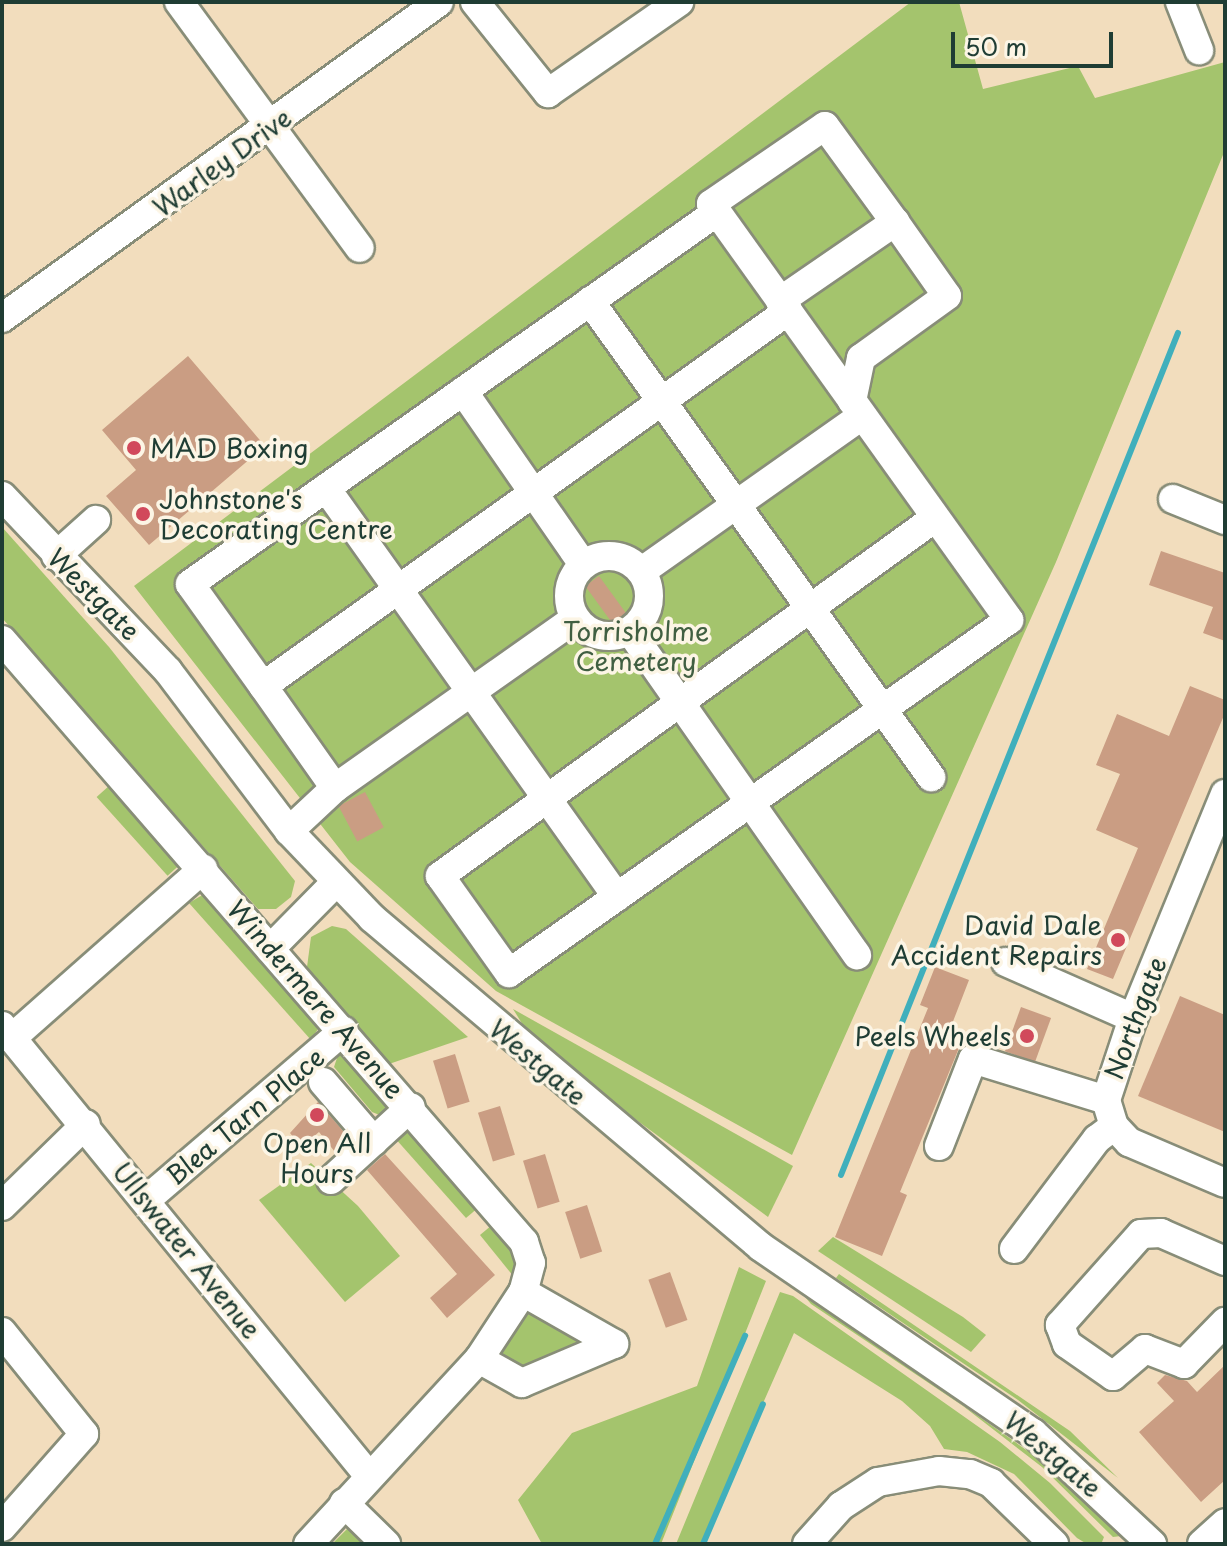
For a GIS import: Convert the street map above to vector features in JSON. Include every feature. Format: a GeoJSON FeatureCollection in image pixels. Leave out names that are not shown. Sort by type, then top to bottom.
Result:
{"type":"FeatureCollection","features":[{"type":"Feature","properties":{"kind":"street"},"geometry":{"type":"LineString","coordinates":[[179,2],[269,129],[360,248]]}},
{"type":"Feature","properties":{"kind":"street","name":"Warley Drive"},"geometry":{"type":"LineString","coordinates":[[2,318],[269,129],[439,2]]}},
{"type":"Feature","properties":{"kind":"street"},"geometry":{"type":"LineString","coordinates":[[475,2],[548,93],[679,2]]}},
{"type":"Feature","properties":{"kind":"street"},"geometry":{"type":"LineString","coordinates":[[1180,2],[1199,50]]}},
{"type":"Feature","properties":{"kind":"street"},"geometry":{"type":"LineString","coordinates":[[642,571],[736,505],[857,408],[861,358],[947,296],[825,126],[711,204],[857,408],[935,518],[1009,620],[884,712],[509,973],[440,876],[935,518]]}},
{"type":"Feature","properties":{"kind":"street"},"geometry":{"type":"LineString","coordinates":[[335,788],[190,584],[717,212]]}},
{"type":"Feature","properties":{"kind":"street"},"geometry":{"type":"LineString","coordinates":[[263,686],[662,401],[895,222]]}},
{"type":"Feature","properties":{"kind":"street"},"geometry":{"type":"LineString","coordinates":[[590,301],[931,777]]}},
{"type":"Feature","properties":{"kind":"street"},"geometry":{"type":"LineString","coordinates":[[463,391],[583,564]]}},
{"type":"Feature","properties":{"kind":"street"},"geometry":{"type":"LineString","coordinates":[[326,488],[617,897]]}},
{"type":"Feature","properties":{"kind":"street","name":"Westgate"},"geometry":{"type":"LineString","coordinates":[[2,496],[168,671],[289,831],[336,882],[510,1040],[761,1247],[1033,1433],[1152,1544]]}},
{"type":"Feature","properties":{"kind":"street"},"geometry":{"type":"LineString","coordinates":[[1173,499],[1225,520]]}},
{"type":"Feature","properties":{"kind":"street"},"geometry":{"type":"LineString","coordinates":[[56,556],[96,520]]}},
{"type":"Feature","properties":{"kind":"street"},"geometry":{"type":"LineString","coordinates":[[605,555],[625,558],[642,571],[650,592],[646,615],[630,631],[601,635],[575,619],[568,596],[573,575],[583,564],[605,555]]}},
{"type":"Feature","properties":{"kind":"street"},"geometry":{"type":"LineString","coordinates":[[289,831],[335,788],[575,619]]}},
{"type":"Feature","properties":{"kind":"street"},"geometry":{"type":"LineString","coordinates":[[630,631],[857,955]]}},
{"type":"Feature","properties":{"kind":"street","name":"Windermere Avenue"},"geometry":{"type":"LineString","coordinates":[[2,640],[411,1107],[524,1242],[531,1263],[523,1292]]}},
{"type":"Feature","properties":{"kind":"street","name":"Northgate"},"geometry":{"type":"LineString","coordinates":[[1110,1113],[1133,1018],[1225,794]]}},
{"type":"Feature","properties":{"kind":"street"},"geometry":{"type":"LineString","coordinates":[[7,1032],[203,869]]}},
{"type":"Feature","properties":{"kind":"street"},"geometry":{"type":"LineString","coordinates":[[270,949],[336,882]]}},
{"type":"Feature","properties":{"kind":"street"},"geometry":{"type":"LineString","coordinates":[[1006,962],[1133,1018]]}},
{"type":"Feature","properties":{"kind":"street","name":"Blea Tarn Place"},"geometry":{"type":"LineString","coordinates":[[146,1200],[343,1031]]}},
{"type":"Feature","properties":{"kind":"street","name":"Ullswater Avenue"},"geometry":{"type":"LineString","coordinates":[[7,1032],[86,1124],[369,1476]]}},
{"type":"Feature","properties":{"kind":"street"},"geometry":{"type":"LineString","coordinates":[[939,1146],[973,1059],[1110,1113],[1129,1142],[1225,1183]]}},
{"type":"Feature","properties":{"kind":"street"},"geometry":{"type":"LineString","coordinates":[[323,1082],[374,1141]]}},
{"type":"Feature","properties":{"kind":"street"},"geometry":{"type":"LineString","coordinates":[[331,1180],[411,1107]]}},
{"type":"Feature","properties":{"kind":"street"},"geometry":{"type":"LineString","coordinates":[[1014,1249],[1097,1139],[1110,1113]]}},
{"type":"Feature","properties":{"kind":"street"},"geometry":{"type":"LineString","coordinates":[[2,1206],[86,1124]]}},
{"type":"Feature","properties":{"kind":"street"},"geometry":{"type":"LineString","coordinates":[[1225,1261],[1161,1233],[1141,1234],[1060,1325],[1067,1344],[1113,1376],[1145,1349],[1184,1364],[1225,1322]]}},
{"type":"Feature","properties":{"kind":"street"},"geometry":{"type":"LineString","coordinates":[[308,1544],[479,1359],[523,1292],[614,1344],[522,1383],[479,1359]]}},
{"type":"Feature","properties":{"kind":"street"},"geometry":{"type":"LineString","coordinates":[[2,1332],[84,1434],[2,1527]]}},
{"type":"Feature","properties":{"kind":"street"},"geometry":{"type":"LineString","coordinates":[[809,1540],[841,1506],[878,1482],[939,1471],[970,1474],[991,1483],[1054,1544]]}},
{"type":"Feature","properties":{"kind":"street"},"geometry":{"type":"LineString","coordinates":[[344,1503],[386,1544]]}},
{"type":"Feature","properties":{"kind":"street"},"geometry":{"type":"LineString","coordinates":[[1202,1544],[1225,1523]]}},
{"type":"Feature","properties":{"kind":"green space","name":"Torrisholme Cemetery"},"geometry":{"type":"Polygon","coordinates":[[[911,2],[959,2],[983,89],[1078,66],[1095,98],[1225,62],[1225,150],[1056,562],[792,1155],[496,991],[350,862],[134,586],[911,2]]]}},
{"type":"Feature","properties":{"kind":"green space"},"geometry":{"type":"Polygon","coordinates":[[[2,527],[109,647],[295,881],[291,897],[276,909],[258,909],[2,618],[2,527]]]}},
{"type":"Feature","properties":{"kind":"green space"},"geometry":{"type":"Polygon","coordinates":[[[110,785],[181,864],[168,876],[97,797],[110,785]]]}},
{"type":"Feature","properties":{"kind":"green space"},"geometry":{"type":"Polygon","coordinates":[[[204,894],[317,1018],[318,1029],[311,1040],[189,903],[204,894]]]}},
{"type":"Feature","properties":{"kind":"green space"},"geometry":{"type":"Polygon","coordinates":[[[332,926],[346,929],[468,1037],[389,1064],[307,967],[311,937],[332,926]]]}},
{"type":"Feature","properties":{"kind":"green space"},"geometry":{"type":"Polygon","coordinates":[[[513,1009],[793,1166],[768,1217],[536,1046],[513,1009]]]}},
{"type":"Feature","properties":{"kind":"green space"},"geometry":{"type":"Polygon","coordinates":[[[347,1054],[390,1106],[382,1116],[372,1112],[334,1067],[338,1055],[347,1054]]]}},
{"type":"Feature","properties":{"kind":"green space"},"geometry":{"type":"Polygon","coordinates":[[[407,1128],[416,1129],[479,1207],[466,1218],[394,1137],[407,1128]]]}},
{"type":"Feature","properties":{"kind":"green space"},"geometry":{"type":"Polygon","coordinates":[[[311,1163],[358,1206],[400,1256],[345,1302],[259,1200],[311,1163]]]}},
{"type":"Feature","properties":{"kind":"green space"},"geometry":{"type":"Polygon","coordinates":[[[498,1220],[519,1261],[514,1277],[480,1235],[498,1220]]]}},
{"type":"Feature","properties":{"kind":"green space"},"geometry":{"type":"Polygon","coordinates":[[[833,1237],[963,1317],[986,1335],[971,1352],[818,1251],[833,1237]]]}},
{"type":"Feature","properties":{"kind":"green space"},"geometry":{"type":"Polygon","coordinates":[[[739,1267],[766,1281],[661,1544],[542,1544],[518,1500],[572,1433],[697,1386],[739,1267]]]}},
{"type":"Feature","properties":{"kind":"green space"},"geometry":{"type":"Polygon","coordinates":[[[839,1274],[1070,1431],[1118,1478],[1018,1400],[836,1278],[839,1274]]]}},
{"type":"Feature","properties":{"kind":"green space"},"geometry":{"type":"Polygon","coordinates":[[[800,1291],[1052,1468],[1121,1536],[1113,1537],[1042,1467],[963,1406],[811,1304],[800,1291]]]}},
{"type":"Feature","properties":{"kind":"green space"},"geometry":{"type":"Polygon","coordinates":[[[780,1292],[793,1296],[1000,1442],[1050,1483],[1104,1537],[1102,1542],[1087,1544],[1077,1538],[1014,1474],[967,1452],[944,1449],[930,1426],[902,1401],[794,1333],[701,1544],[676,1544],[780,1292]]]}},
{"type":"Feature","properties":{"kind":"green space"},"geometry":{"type":"Polygon","coordinates":[[[533,1311],[578,1333],[578,1348],[529,1366],[508,1363],[496,1345],[521,1314],[533,1311]]]}},
{"type":"Feature","properties":{"kind":"green space"},"geometry":{"type":"Polygon","coordinates":[[[351,1525],[369,1544],[332,1544],[351,1525]]]}},
{"type":"Feature","properties":{"kind":"building"},"geometry":{"type":"Polygon","coordinates":[[[188,356],[265,446],[149,545],[106,496],[136,470],[102,430],[188,356]]]}},
{"type":"Feature","properties":{"kind":"building"},"geometry":{"type":"Polygon","coordinates":[[[1161,551],[1225,573],[1225,641],[1203,633],[1213,607],[1149,585],[1161,551]]]}},
{"type":"Feature","properties":{"kind":"building"},"geometry":{"type":"Polygon","coordinates":[[[599,576],[627,615],[613,625],[585,586],[599,576]]]}},
{"type":"Feature","properties":{"kind":"building"},"geometry":{"type":"Polygon","coordinates":[[[1190,686],[1225,700],[1225,713],[1113,979],[1087,969],[1138,848],[1096,830],[1120,774],[1096,765],[1117,714],[1169,736],[1190,686]]]}},
{"type":"Feature","properties":{"kind":"building"},"geometry":{"type":"Polygon","coordinates":[[[365,792],[384,827],[357,841],[339,806],[365,792]]]}},
{"type":"Feature","properties":{"kind":"building"},"geometry":{"type":"Polygon","coordinates":[[[935,967],[969,980],[947,1037],[961,1043],[900,1192],[907,1195],[882,1256],[835,1237],[928,1008],[920,1005],[935,967]]]}},
{"type":"Feature","properties":{"kind":"building"},"geometry":{"type":"Polygon","coordinates":[[[1180,996],[1225,1015],[1225,1132],[1138,1096],[1180,996]]]}},
{"type":"Feature","properties":{"kind":"building","name":"Peels Wheels"},"geometry":{"type":"Polygon","coordinates":[[[1021,1007],[1051,1018],[1035,1062],[1005,1051],[1021,1007]]]}},
{"type":"Feature","properties":{"kind":"building"},"geometry":{"type":"Polygon","coordinates":[[[455,1054],[470,1102],[448,1109],[433,1061],[455,1054]]]}},
{"type":"Feature","properties":{"kind":"building"},"geometry":{"type":"Polygon","coordinates":[[[318,1102],[350,1139],[335,1152],[319,1132],[301,1147],[290,1133],[318,1102]]]}},
{"type":"Feature","properties":{"kind":"building"},"geometry":{"type":"Polygon","coordinates":[[[500,1106],[515,1155],[493,1161],[478,1113],[500,1106]]]}},
{"type":"Feature","properties":{"kind":"building"},"geometry":{"type":"Polygon","coordinates":[[[385,1154],[495,1275],[447,1318],[430,1298],[457,1274],[367,1170],[385,1154]]]}},
{"type":"Feature","properties":{"kind":"building"},"geometry":{"type":"Polygon","coordinates":[[[545,1154],[560,1202],[538,1209],[523,1161],[545,1154]]]}},
{"type":"Feature","properties":{"kind":"building"},"geometry":{"type":"Polygon","coordinates":[[[587,1205],[602,1252],[580,1259],[565,1212],[587,1205]]]}},
{"type":"Feature","properties":{"kind":"building"},"geometry":{"type":"Polygon","coordinates":[[[670,1272],[687,1320],[666,1328],[648,1280],[670,1272]]]}},
{"type":"Feature","properties":{"kind":"building"},"geometry":{"type":"Polygon","coordinates":[[[1225,1365],[1225,1480],[1201,1502],[1139,1432],[1174,1401],[1157,1383],[1165,1375],[1187,1381],[1197,1392],[1225,1365]]]}},
{"type":"Feature","properties":{"kind":"waterway"},"geometry":{"type":"LineString","coordinates":[[841,1175],[1178,333]]}},
{"type":"Feature","properties":{"kind":"waterway"},"geometry":{"type":"LineString","coordinates":[[655,1544],[745,1336]]}},
{"type":"Feature","properties":{"kind":"waterway"},"geometry":{"type":"LineString","coordinates":[[703,1544],[763,1404]]}},
{"type":"Feature","properties":{"kind":"place","name":"MAD Boxing"},"geometry":{"type":"Point","coordinates":[134,448]}},
{"type":"Feature","properties":{"kind":"place","name":"Johnstone's Decorating Centre"},"geometry":{"type":"Point","coordinates":[143,514]}},
{"type":"Feature","properties":{"kind":"place","name":"David Dale Accident Repairs"},"geometry":{"type":"Point","coordinates":[1118,940]}},
{"type":"Feature","properties":{"kind":"place","name":"Peels Wheels"},"geometry":{"type":"Point","coordinates":[1027,1036]}},
{"type":"Feature","properties":{"kind":"place","name":"Open All Hours"},"geometry":{"type":"Point","coordinates":[317,1115]}}]}
